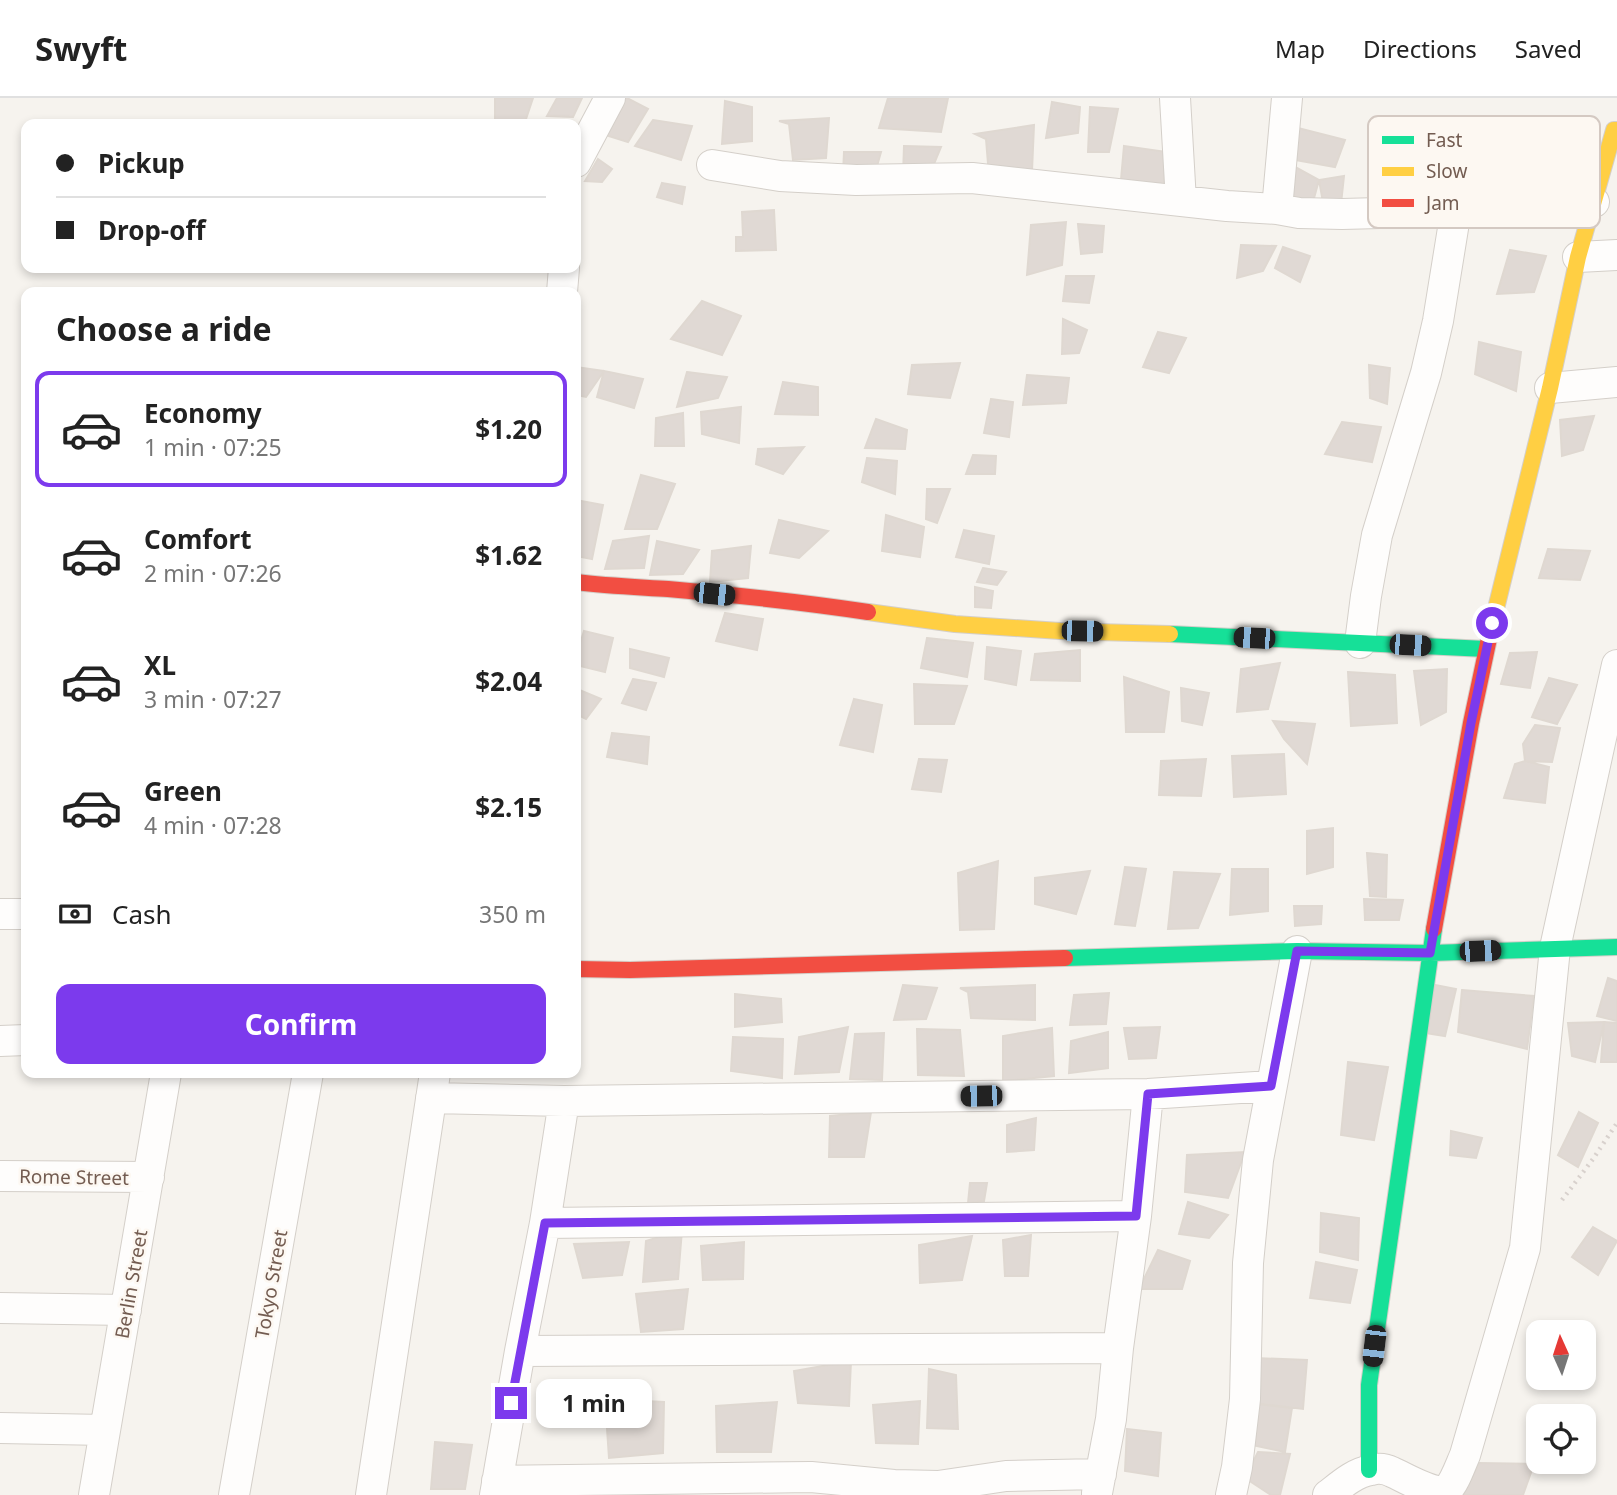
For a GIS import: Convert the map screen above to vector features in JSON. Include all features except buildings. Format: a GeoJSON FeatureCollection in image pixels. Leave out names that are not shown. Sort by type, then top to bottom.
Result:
{"type":"FeatureCollection","features":[{"type":"Feature","properties":{"kind":"street"},"geometry":{"type":"LineString","coordinates":[[581,153],[610,98]]}},
{"type":"Feature","properties":{"kind":"street"},"geometry":{"type":"LineString","coordinates":[[1175,98],[1181,201]]}},
{"type":"Feature","properties":{"kind":"street"},"geometry":{"type":"LineString","coordinates":[[1278,209],[1287,98]]}},
{"type":"Feature","properties":{"kind":"street"},"geometry":{"type":"LineString","coordinates":[[1600,180],[1614,130],[1617,130]]}},
{"type":"Feature","properties":{"kind":"street"},"geometry":{"type":"LineString","coordinates":[[712,165],[780,176],[856,180],[972,178],[1299,213],[1368,213]]}},
{"type":"Feature","properties":{"kind":"street"},"geometry":{"type":"LineString","coordinates":[[1360,643],[1377,535],[1426,373],[1438,321],[1453,228]]}},
{"type":"Feature","properties":{"kind":"street"},"geometry":{"type":"LineString","coordinates":[[1369,1470],[1369,1385],[1430,953],[1486,649],[1586,228]]}},
{"type":"Feature","properties":{"kind":"street"},"geometry":{"type":"LineString","coordinates":[[1578,257],[1617,255]]}},
{"type":"Feature","properties":{"kind":"street"},"geometry":{"type":"LineString","coordinates":[[1550,388],[1617,382]]}},
{"type":"Feature","properties":{"kind":"street"},"geometry":{"type":"LineString","coordinates":[[581,583],[813,604],[955,624],[1486,649]]}},
{"type":"Feature","properties":{"kind":"street"},"geometry":{"type":"LineString","coordinates":[[1328,1495],[1355,1475],[1382,1469],[1393,1472],[1427,1492],[1441,1494],[1450,1486],[1465,1455],[1525,1248],[1556,948],[1617,665]]}},
{"type":"Feature","properties":{"kind":"street"},"geometry":{"type":"LineString","coordinates":[[0,914],[21,914]]}},
{"type":"Feature","properties":{"kind":"street"},"geometry":{"type":"LineString","coordinates":[[581,969],[630,970],[1297,951],[1430,953],[1617,947]]}},
{"type":"Feature","properties":{"kind":"street"},"geometry":{"type":"LineString","coordinates":[[1231,1495],[1245,1399],[1248,1276],[1258,1160],[1297,951]]}},
{"type":"Feature","properties":{"kind":"street"},"geometry":{"type":"LineString","coordinates":[[0,1041],[21,1041]]}},
{"type":"Feature","properties":{"kind":"street","name":"Berlin Street"},"geometry":{"type":"LineString","coordinates":[[94,1495],[165,1078]]}},
{"type":"Feature","properties":{"kind":"street","name":"Tokyo Street"},"geometry":{"type":"LineString","coordinates":[[234,1495],[307,1078]]}},
{"type":"Feature","properties":{"kind":"street"},"geometry":{"type":"LineString","coordinates":[[371,1495],[433,1085],[564,1101],[1148,1094],[1271,1086]]}},
{"type":"Feature","properties":{"kind":"street"},"geometry":{"type":"LineString","coordinates":[[564,1101],[545,1223],[496,1488],[811,1476],[894,1485],[938,1486],[1006,1476],[1099,1485],[1111,1419],[1148,1094]]}},
{"type":"Feature","properties":{"kind":"street","name":"Rome Street"},"geometry":{"type":"LineString","coordinates":[[0,1176],[149,1177]]}},
{"type":"Feature","properties":{"kind":"street"},"geometry":{"type":"LineString","coordinates":[[545,1223],[1136,1216]]}},
{"type":"Feature","properties":{"kind":"street"},"geometry":{"type":"LineString","coordinates":[[0,1308],[127,1310]]}},
{"type":"Feature","properties":{"kind":"street"},"geometry":{"type":"LineString","coordinates":[[520,1351],[1118,1348]]}},
{"type":"Feature","properties":{"kind":"street"},"geometry":{"type":"LineString","coordinates":[[0,1428],[105,1430]]}},
{"type":"Feature","properties":{"kind":"path"},"geometry":{"type":"LineString","coordinates":[[1555,1209],[1617,1123]]}},
{"type":"Feature","properties":{"kind":"traffic: fast"},"geometry":{"type":"LineString","coordinates":[[1170,634],[1486,649]]}},
{"type":"Feature","properties":{"kind":"traffic: fast"},"geometry":{"type":"LineString","coordinates":[[1369,1470],[1369,1385],[1434,929]]}},
{"type":"Feature","properties":{"kind":"traffic: fast"},"geometry":{"type":"LineString","coordinates":[[1065,958],[1297,951],[1430,953],[1617,947]]}},
{"type":"Feature","properties":{"kind":"traffic: slow"},"geometry":{"type":"LineString","coordinates":[[1600,179],[1614,130],[1617,130]]}},
{"type":"Feature","properties":{"kind":"traffic: slow"},"geometry":{"type":"LineString","coordinates":[[1491,629],[1586,228]]}},
{"type":"Feature","properties":{"kind":"traffic: slow"},"geometry":{"type":"LineString","coordinates":[[868,612],[955,624],[1060,631],[1170,634]]}},
{"type":"Feature","properties":{"kind":"traffic: jam"},"geometry":{"type":"LineString","coordinates":[[581,582],[743,596],[868,612]]}},
{"type":"Feature","properties":{"kind":"traffic: jam"},"geometry":{"type":"LineString","coordinates":[[1434,929],[1471,723],[1491,629]]}},
{"type":"Feature","properties":{"kind":"traffic: jam"},"geometry":{"type":"LineString","coordinates":[[581,969],[1065,958]]}},
{"type":"Feature","properties":{"kind":"route"},"geometry":{"type":"LineString","coordinates":[[511,1403],[545,1223],[1136,1216],[1148,1094],[1271,1086],[1297,951],[1430,953],[1471,723],[1492,623]]}}]}
